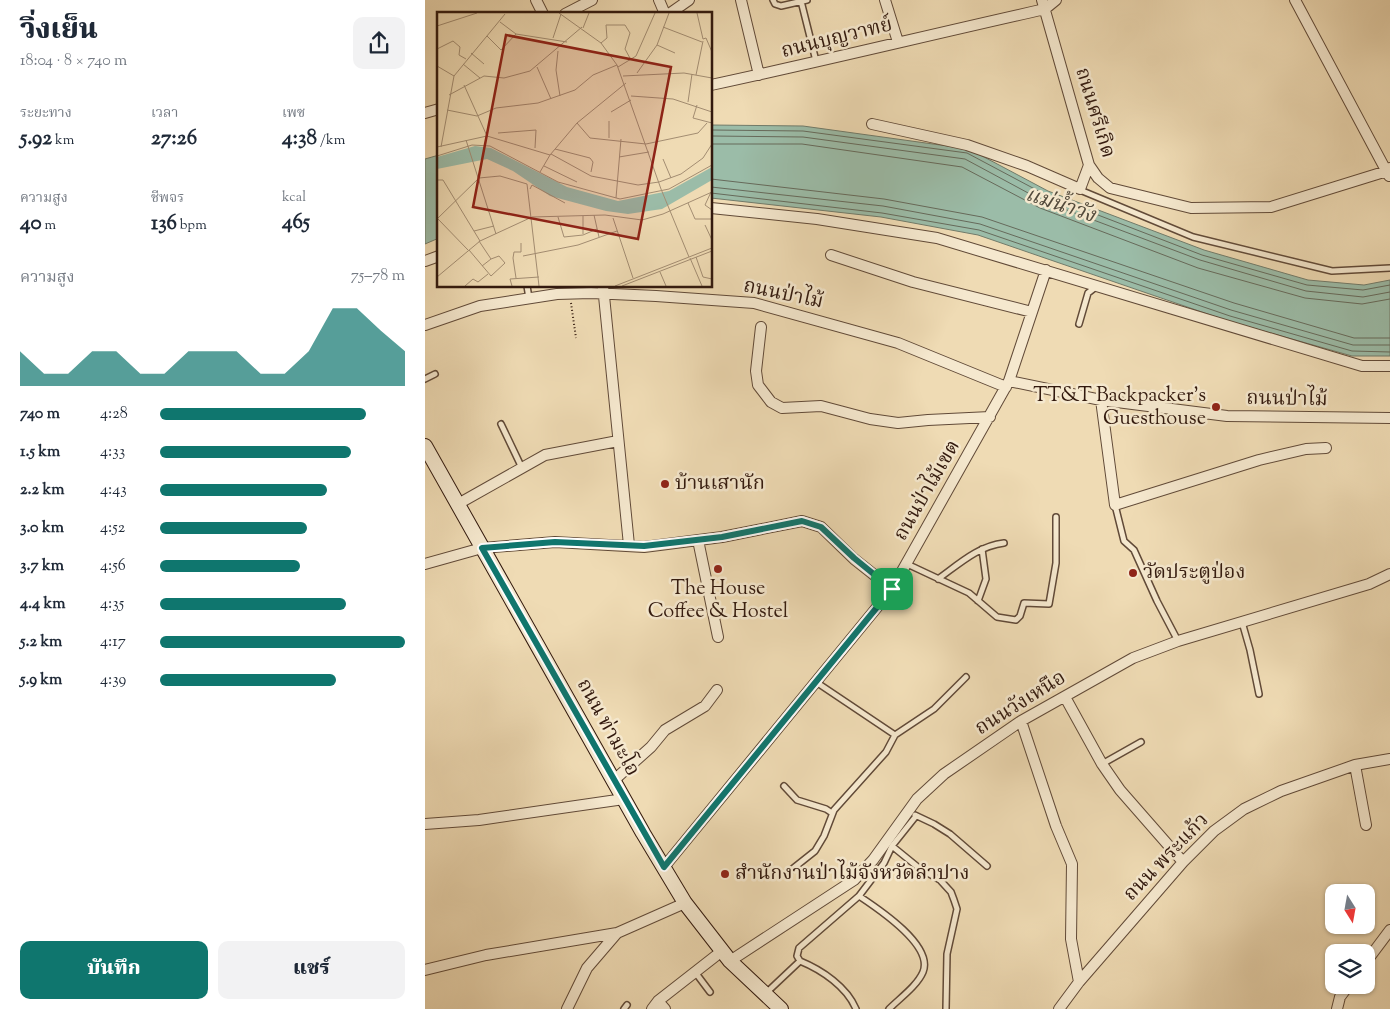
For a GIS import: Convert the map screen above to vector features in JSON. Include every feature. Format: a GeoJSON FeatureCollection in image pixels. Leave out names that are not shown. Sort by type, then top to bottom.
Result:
{"type":"FeatureCollection","features":[{"type":"Feature","properties":{"kind":"street"},"geometry":{"type":"LineString","coordinates":[[536,0],[542,12]]}},
{"type":"Feature","properties":{"kind":"street"},"geometry":{"type":"LineString","coordinates":[[569,12],[592,0]]}},
{"type":"Feature","properties":{"kind":"street"},"geometry":{"type":"LineString","coordinates":[[659,0],[664,12]]}},
{"type":"Feature","properties":{"kind":"street"},"geometry":{"type":"LineString","coordinates":[[672,12],[689,0]]}},
{"type":"Feature","properties":{"kind":"street"},"geometry":{"type":"LineString","coordinates":[[741,0],[759,75]]}},
{"type":"Feature","properties":{"kind":"street"},"geometry":{"type":"LineString","coordinates":[[885,0],[898,42]]}},
{"type":"Feature","properties":{"kind":"street","name":"ถนนบุญวาทย์"},"geometry":{"type":"LineString","coordinates":[[713,86],[817,63],[1056,0]]}},
{"type":"Feature","properties":{"kind":"street"},"geometry":{"type":"LineString","coordinates":[[1295,0],[1389,172]]}},
{"type":"Feature","properties":{"kind":"street","name":"ถนนศรีเกิด"},"geometry":{"type":"LineString","coordinates":[[1043,4],[1089,165],[1097,178],[1110,188],[1191,208],[1271,207],[1389,172]]}},
{"type":"Feature","properties":{"kind":"street"},"geometry":{"type":"LineString","coordinates":[[872,124],[967,145],[1027,166],[1080,190],[1089,165]]}},
{"type":"Feature","properties":{"kind":"street"},"geometry":{"type":"LineString","coordinates":[[713,208],[817,219],[937,238],[1362,366],[1390,366]]}},
{"type":"Feature","properties":{"kind":"street"},"geometry":{"type":"LineString","coordinates":[[831,255],[913,282],[1032,312]]}},
{"type":"Feature","properties":{"kind":"street"},"geometry":{"type":"LineString","coordinates":[[425,261],[437,257]]}},
{"type":"Feature","properties":{"kind":"street","name":"ถนนป่าไม้เขต"},"geometry":{"type":"LineString","coordinates":[[664,867],[892,589],[1007,384],[1046,270]]}},
{"type":"Feature","properties":{"kind":"street","name":"ถนนป่าไม้"},"geometry":{"type":"LineString","coordinates":[[425,325],[480,306],[529,298],[556,290],[569,294],[591,293],[603,290],[754,304],[898,343],[1007,384],[1101,400],[1227,416],[1389,420]]}},
{"type":"Feature","properties":{"kind":"street"},"geometry":{"type":"LineString","coordinates":[[603,290],[629,545]]}},
{"type":"Feature","properties":{"kind":"street"},"geometry":{"type":"LineString","coordinates":[[761,327],[756,371],[758,385],[771,402],[782,408],[821,406],[871,419],[898,423],[990,417]]}},
{"type":"Feature","properties":{"kind":"street"},"geometry":{"type":"LineString","coordinates":[[1101,400],[1115,505],[1259,460],[1306,449],[1326,448]]}},
{"type":"Feature","properties":{"kind":"street"},"geometry":{"type":"LineString","coordinates":[[458,504],[545,455],[618,441]]}},
{"type":"Feature","properties":{"kind":"street","name":"ถนน ท่ามะโอ"},"geometry":{"type":"LineString","coordinates":[[425,446],[613,781],[685,903],[726,956],[781,1009]]}},
{"type":"Feature","properties":{"kind":"street"},"geometry":{"type":"LineString","coordinates":[[425,564],[482,548],[555,542],[644,546],[722,537],[802,521],[821,527],[854,558],[892,589]]}},
{"type":"Feature","properties":{"kind":"street"},"geometry":{"type":"LineString","coordinates":[[698,540],[718,636]]}},
{"type":"Feature","properties":{"kind":"street","name":"ถนนวังเหนือ"},"geometry":{"type":"LineString","coordinates":[[659,1006],[695,972],[726,956],[854,880],[912,814],[917,798],[944,774],[1021,721],[1133,658],[1178,642],[1369,584],[1390,574]]}},
{"type":"Feature","properties":{"kind":"street"},"geometry":{"type":"LineString","coordinates":[[613,781],[645,752],[665,730],[705,706],[717,690]]}},
{"type":"Feature","properties":{"kind":"street"},"geometry":{"type":"LineString","coordinates":[[1065,696],[1102,764],[1120,790],[1183,862]]}},
{"type":"Feature","properties":{"kind":"street"},"geometry":{"type":"LineString","coordinates":[[1021,721],[1056,826],[1072,864],[1071,939],[1079,982]]}},
{"type":"Feature","properties":{"kind":"street","name":"ถนน พระแก้ว"},"geometry":{"type":"LineString","coordinates":[[1059,1009],[1079,982],[1183,862],[1214,831],[1243,809],[1281,791],[1355,765],[1390,759]]}},
{"type":"Feature","properties":{"kind":"street"},"geometry":{"type":"LineString","coordinates":[[1355,765],[1366,825]]}},
{"type":"Feature","properties":{"kind":"street"},"geometry":{"type":"LineString","coordinates":[[425,824],[479,820],[624,799]]}},
{"type":"Feature","properties":{"kind":"street"},"geometry":{"type":"LineString","coordinates":[[425,970],[486,955],[617,933],[685,903]]}},
{"type":"Feature","properties":{"kind":"street"},"geometry":{"type":"LineString","coordinates":[[1375,950],[1390,930]]}},
{"type":"Feature","properties":{"kind":"street"},"geometry":{"type":"LineString","coordinates":[[567,1009],[587,968],[617,933]]}},
{"type":"Feature","properties":{"kind":"street"},"geometry":{"type":"LineString","coordinates":[[1337,1009],[1342,994]]}},
{"type":"Feature","properties":{"kind":"lane"},"geometry":{"type":"LineString","coordinates":[[773,0],[775,4],[781,6],[804,1],[817,63]]}},
{"type":"Feature","properties":{"kind":"lane"},"geometry":{"type":"LineString","coordinates":[[1080,190],[1203,239],[1332,271],[1390,268]]}},
{"type":"Feature","properties":{"kind":"lane"},"geometry":{"type":"LineString","coordinates":[[1079,324],[1088,294],[1097,286]]}},
{"type":"Feature","properties":{"kind":"lane"},"geometry":{"type":"LineString","coordinates":[[527,288],[529,298]]}},
{"type":"Feature","properties":{"kind":"lane"},"geometry":{"type":"LineString","coordinates":[[425,379],[435,374]]}},
{"type":"Feature","properties":{"kind":"lane"},"geometry":{"type":"LineString","coordinates":[[501,424],[523,468]]}},
{"type":"Feature","properties":{"kind":"lane"},"geometry":{"type":"LineString","coordinates":[[1115,505],[1123,541],[1134,550],[1178,642]]}},
{"type":"Feature","properties":{"kind":"lane"},"geometry":{"type":"LineString","coordinates":[[906,564],[969,593],[997,617],[1013,620],[1020,616],[1024,604],[1049,604],[1056,563],[1056,517]]}},
{"type":"Feature","properties":{"kind":"lane"},"geometry":{"type":"LineString","coordinates":[[939,579],[982,549],[1004,544]]}},
{"type":"Feature","properties":{"kind":"lane"},"geometry":{"type":"LineString","coordinates":[[978,601],[986,579],[982,549]]}},
{"type":"Feature","properties":{"kind":"lane"},"geometry":{"type":"LineString","coordinates":[[1242,622],[1259,694]]}},
{"type":"Feature","properties":{"kind":"lane"},"geometry":{"type":"LineString","coordinates":[[786,874],[815,851],[824,836],[832,813],[886,752],[895,735],[934,709],[965,677]]}},
{"type":"Feature","properties":{"kind":"lane"},"geometry":{"type":"LineString","coordinates":[[816,682],[895,735]]}},
{"type":"Feature","properties":{"kind":"lane"},"geometry":{"type":"LineString","coordinates":[[1102,764],[1141,742]]}},
{"type":"Feature","properties":{"kind":"lane"},"geometry":{"type":"LineString","coordinates":[[784,786],[797,800],[826,809],[832,813]]}},
{"type":"Feature","properties":{"kind":"lane"},"geometry":{"type":"LineString","coordinates":[[856,1009],[840,987],[821,971],[801,961],[797,956],[799,948],[859,896],[884,863],[912,814],[950,834],[987,866]]}},
{"type":"Feature","properties":{"kind":"lane"},"geometry":{"type":"LineString","coordinates":[[892,846],[919,868],[941,880],[951,892],[957,909],[947,954],[946,1009]]}},
{"type":"Feature","properties":{"kind":"lane"},"geometry":{"type":"LineString","coordinates":[[859,896],[904,929],[923,958],[925,967],[918,981],[889,1009]]}},
{"type":"Feature","properties":{"kind":"lane"},"geometry":{"type":"LineString","coordinates":[[765,994],[801,961]]}},
{"type":"Feature","properties":{"kind":"lane"},"geometry":{"type":"LineString","coordinates":[[695,972],[710,992]]}},
{"type":"Feature","properties":{"kind":"path"},"geometry":{"type":"LineString","coordinates":[[569,294],[576,338]]}},
{"type":"Feature","properties":{"kind":"water","name":"แม่น้ำวัง"},"geometry":{"type":"Polygon","coordinates":[[[713,125],[803,126],[969,149],[1048,191],[1204,250],[1308,280],[1364,285],[1390,280],[1390,356],[1352,356],[1228,321],[978,235],[881,217],[713,198],[713,125]]]}},
{"type":"Feature","properties":{"kind":"water"},"geometry":{"type":"Polygon","coordinates":[[[437,156],[437,239],[425,244],[425,159],[437,156]]]}},
{"type":"Feature","properties":{"kind":"place","name":"TT&T Backpacker's Guesthouse"},"geometry":{"type":"Point","coordinates":[1216,407]}},
{"type":"Feature","properties":{"kind":"place","name":"บ้านเสานัก"},"geometry":{"type":"Point","coordinates":[665,484]}},
{"type":"Feature","properties":{"kind":"place","name":"The House Coffee & Hostel"},"geometry":{"type":"Point","coordinates":[718,569]}},
{"type":"Feature","properties":{"kind":"place","name":"วัดประตูป่อง"},"geometry":{"type":"Point","coordinates":[1133,573]}},
{"type":"Feature","properties":{"kind":"place","name":"สำนักงานป่าไม้จังหวัดลำปาง"},"geometry":{"type":"Point","coordinates":[725,874]}},
{"type":"Feature","properties":{"kind":"route"},"geometry":{"type":"LineString","coordinates":[[802,521],[821,527],[854,558],[892,589],[664,867],[482,548],[555,542],[644,546],[722,537],[802,521]]}}]}
